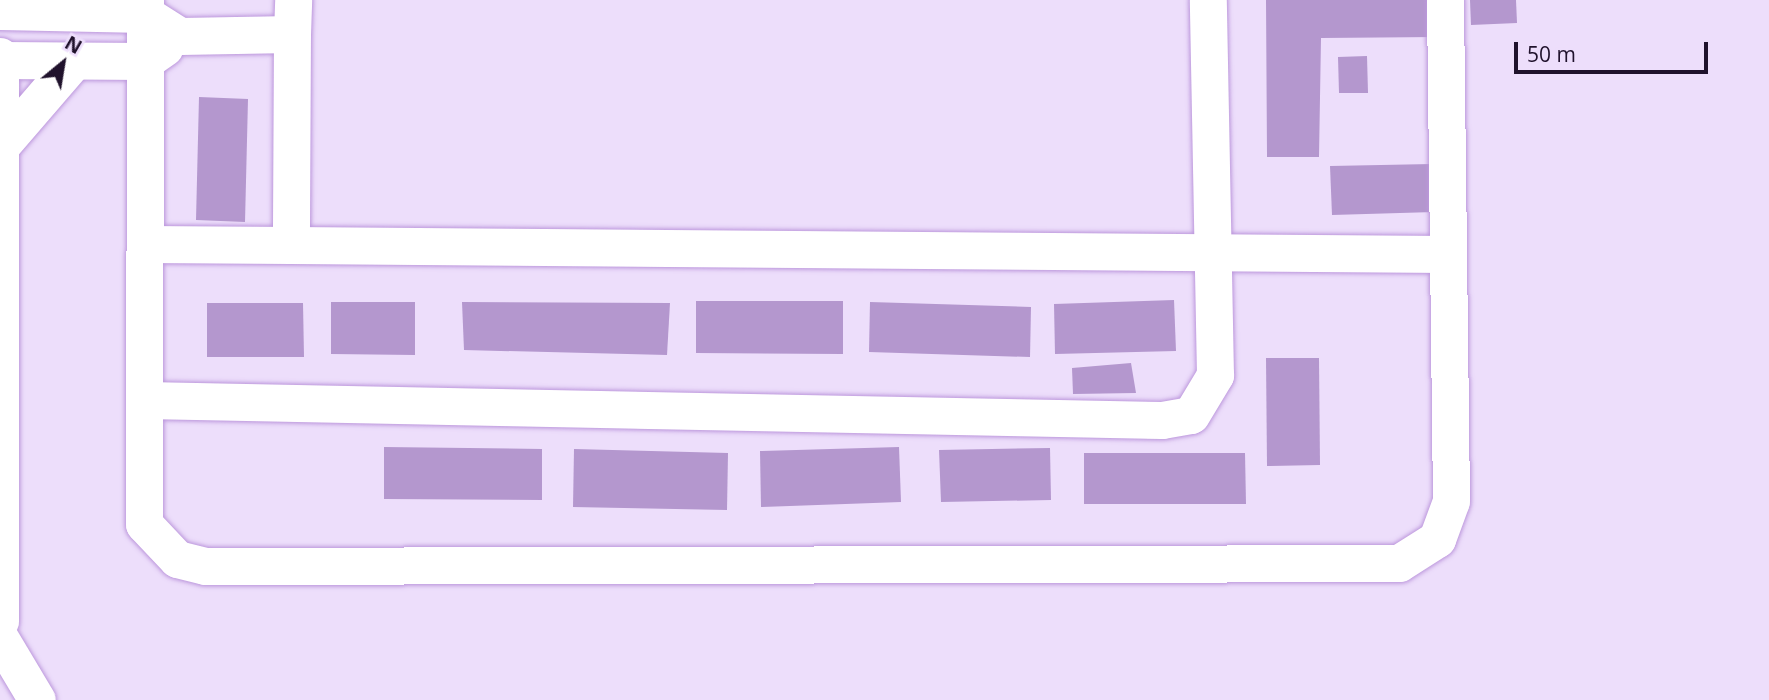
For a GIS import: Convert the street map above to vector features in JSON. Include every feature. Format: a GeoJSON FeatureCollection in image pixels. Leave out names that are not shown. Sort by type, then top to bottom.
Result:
{"type":"FeatureCollection","features":[{"type":"Feature","properties":{"kind":"street"},"geometry":{"type":"LineString","coordinates":[[145,400],[1162,420],[1191,415],[1215,375],[1208,0]]}},
{"type":"Feature","properties":{"kind":"street"},"geometry":{"type":"LineString","coordinates":[[145,7],[144,524],[177,559],[205,566],[1399,563],[1437,539],[1451,500],[1445,0]]}},
{"type":"Feature","properties":{"kind":"street"},"geometry":{"type":"LineString","coordinates":[[0,11],[68,6],[145,7],[180,36]]}},
{"type":"Feature","properties":{"kind":"street"},"geometry":{"type":"LineString","coordinates":[[0,621],[0,58],[145,61],[180,36],[293,17],[291,245]]}},
{"type":"Feature","properties":{"kind":"street"},"geometry":{"type":"LineString","coordinates":[[0,147],[74,61]]}},
{"type":"Feature","properties":{"kind":"street"},"geometry":{"type":"LineString","coordinates":[[145,244],[1448,254]]}},
{"type":"Feature","properties":{"kind":"street"},"geometry":{"type":"LineString","coordinates":[[0,638],[37,700]]}},
{"type":"Feature","properties":{"kind":"building"},"geometry":{"type":"Polygon","coordinates":[[[1266,0],[1437,0],[1436,37],[1321,38],[1319,157],[1267,157],[1266,0]]]}},
{"type":"Feature","properties":{"kind":"building"},"geometry":{"type":"Polygon","coordinates":[[[1470,0],[1516,0],[1517,23],[1471,25],[1470,0]]]}},
{"type":"Feature","properties":{"kind":"building"},"geometry":{"type":"Polygon","coordinates":[[[1367,56],[1368,93],[1339,93],[1338,57],[1367,56]]]}},
{"type":"Feature","properties":{"kind":"building"},"geometry":{"type":"Polygon","coordinates":[[[199,97],[248,99],[245,222],[196,220],[199,97]]]}},
{"type":"Feature","properties":{"kind":"building"},"geometry":{"type":"Polygon","coordinates":[[[1432,164],[1434,212],[1332,215],[1330,166],[1432,164]]]}},
{"type":"Feature","properties":{"kind":"building"},"geometry":{"type":"Polygon","coordinates":[[[1174,300],[1176,351],[1055,354],[1054,304],[1174,300]]]}},
{"type":"Feature","properties":{"kind":"building"},"geometry":{"type":"Polygon","coordinates":[[[696,301],[843,301],[843,354],[696,353],[696,301]]]}},
{"type":"Feature","properties":{"kind":"building"},"geometry":{"type":"Polygon","coordinates":[[[331,302],[415,302],[415,355],[331,354],[331,302]]]}},
{"type":"Feature","properties":{"kind":"building"},"geometry":{"type":"Polygon","coordinates":[[[462,302],[670,303],[667,355],[464,350],[462,302]]]}},
{"type":"Feature","properties":{"kind":"building"},"geometry":{"type":"Polygon","coordinates":[[[870,302],[1031,307],[1030,357],[869,352],[870,302]]]}},
{"type":"Feature","properties":{"kind":"building"},"geometry":{"type":"Polygon","coordinates":[[[207,303],[303,303],[304,357],[207,357],[207,303]]]}},
{"type":"Feature","properties":{"kind":"building"},"geometry":{"type":"Polygon","coordinates":[[[1266,358],[1319,358],[1320,465],[1267,466],[1266,358]]]}},
{"type":"Feature","properties":{"kind":"building"},"geometry":{"type":"Polygon","coordinates":[[[1131,363],[1136,393],[1073,394],[1072,368],[1131,363]]]}},
{"type":"Feature","properties":{"kind":"building"},"geometry":{"type":"Polygon","coordinates":[[[384,447],[542,449],[542,500],[384,499],[384,447]]]}},
{"type":"Feature","properties":{"kind":"building"},"geometry":{"type":"Polygon","coordinates":[[[899,447],[901,502],[761,507],[760,451],[899,447]]]}},
{"type":"Feature","properties":{"kind":"building"},"geometry":{"type":"Polygon","coordinates":[[[1050,448],[1051,500],[941,502],[939,450],[1050,448]]]}},
{"type":"Feature","properties":{"kind":"building"},"geometry":{"type":"Polygon","coordinates":[[[574,449],[728,453],[727,510],[573,507],[574,449]]]}},
{"type":"Feature","properties":{"kind":"building"},"geometry":{"type":"Polygon","coordinates":[[[1084,453],[1245,453],[1246,504],[1084,504],[1084,453]]]}}]}
